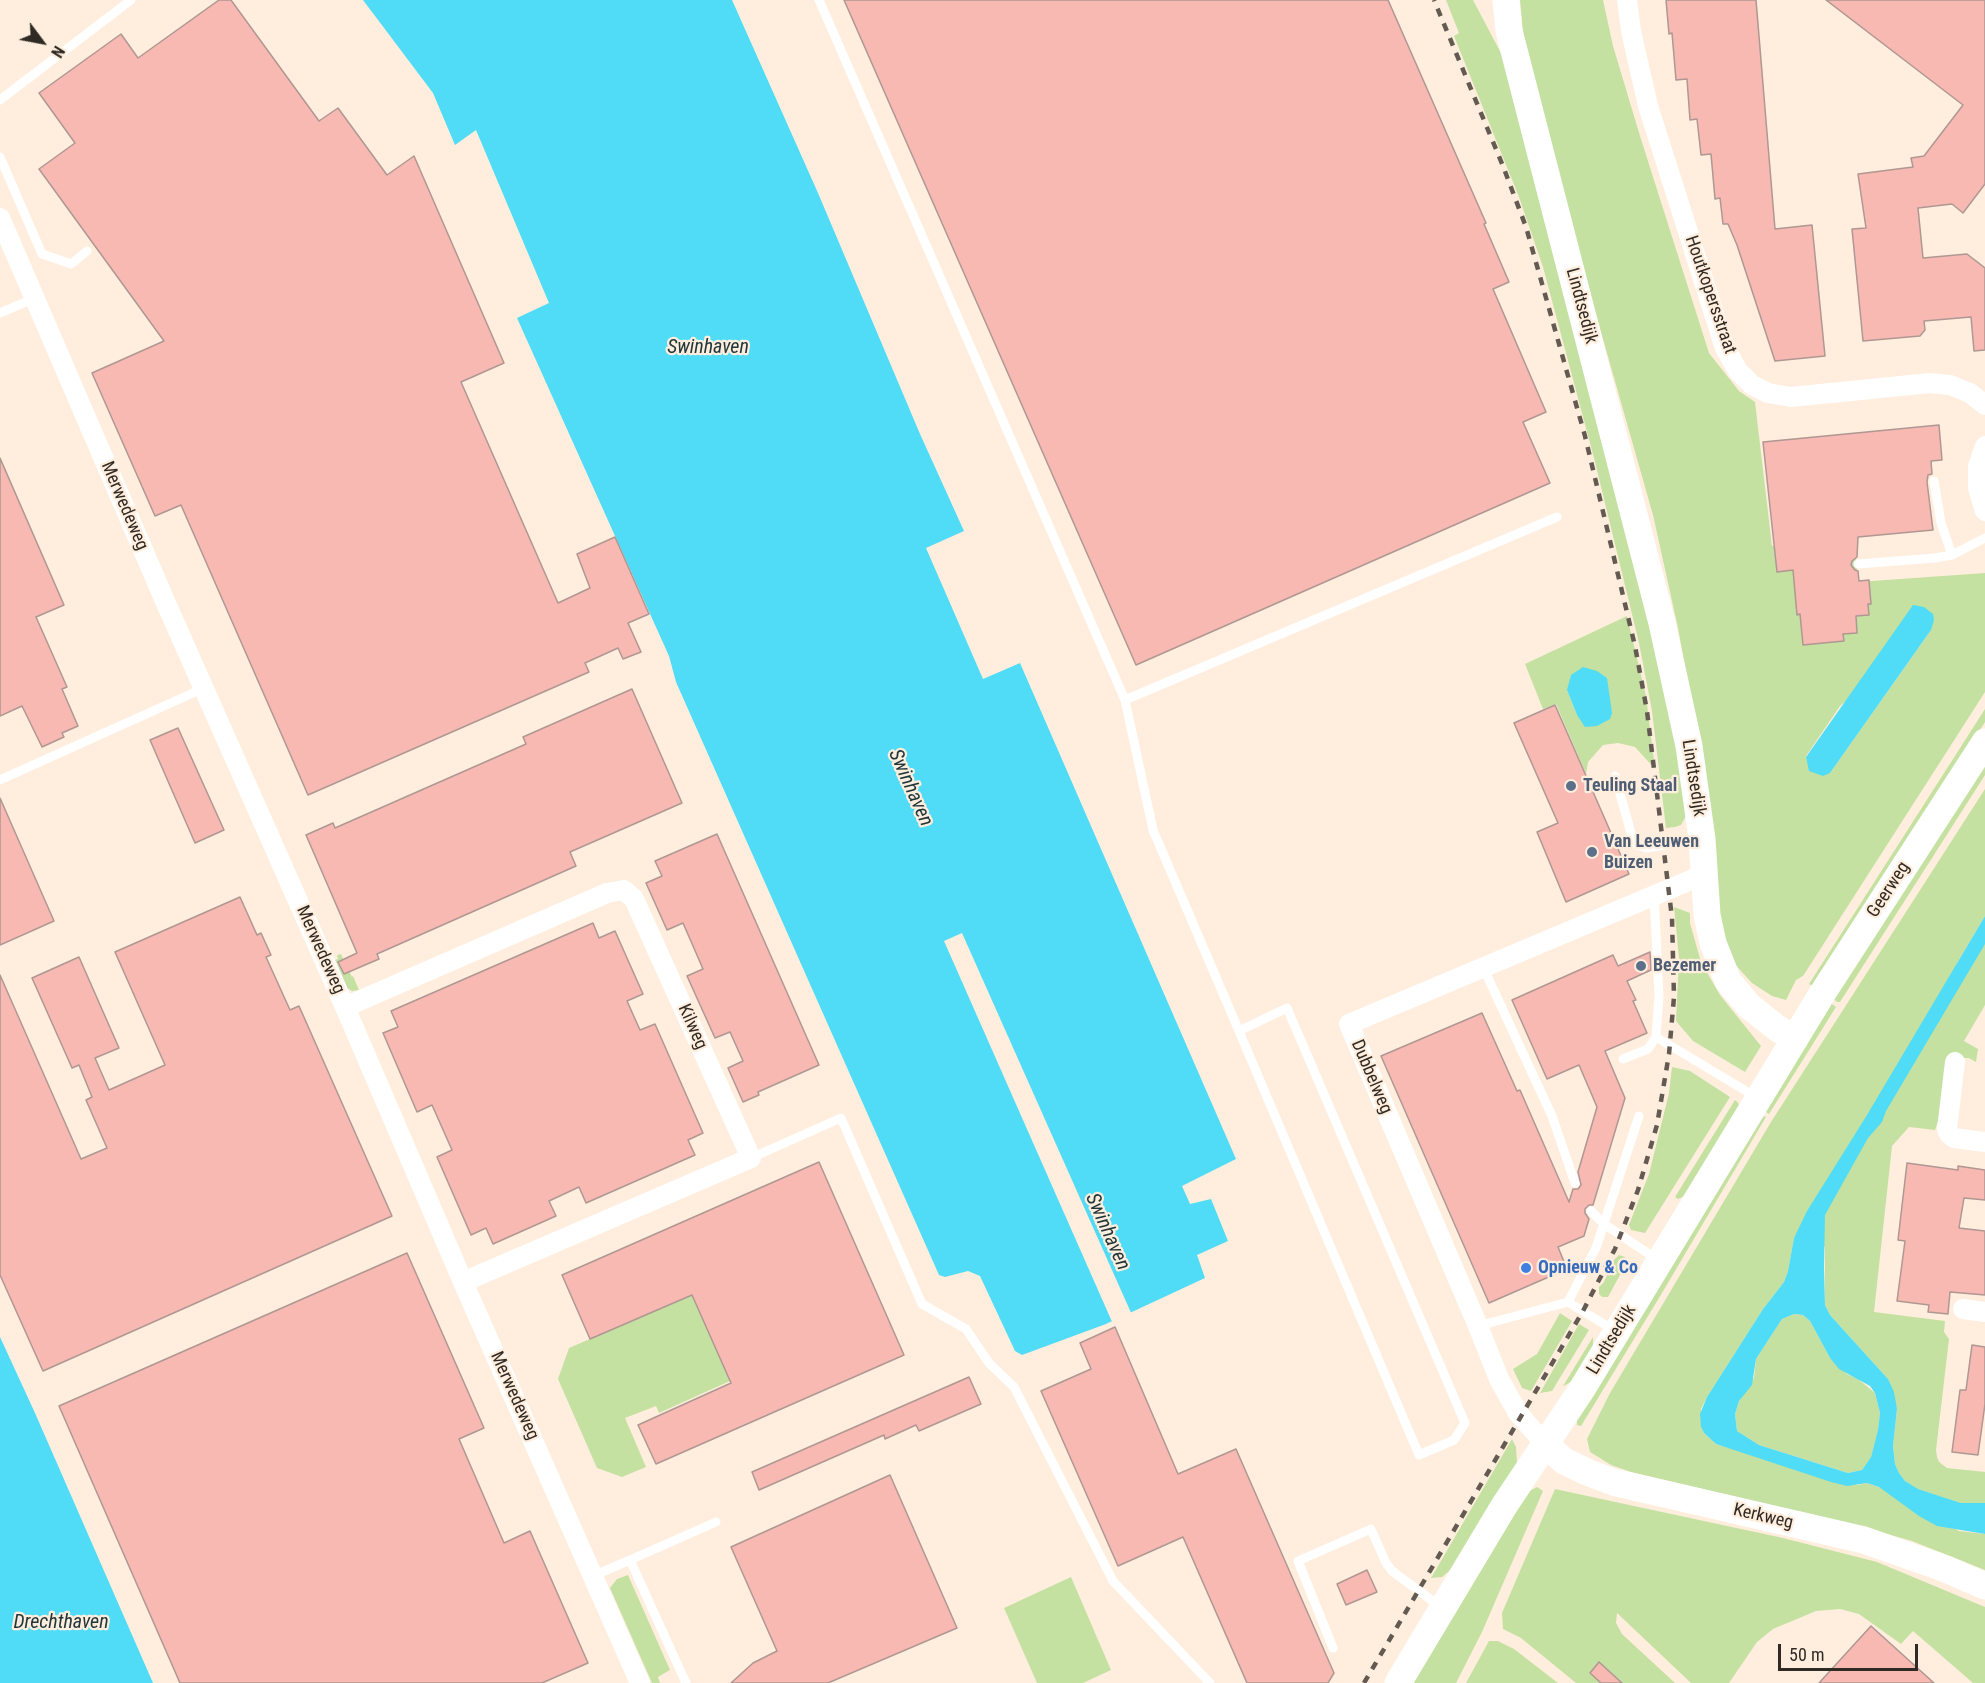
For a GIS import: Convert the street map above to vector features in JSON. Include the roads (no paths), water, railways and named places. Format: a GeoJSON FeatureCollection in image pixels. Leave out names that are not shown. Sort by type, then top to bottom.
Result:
{"type":"FeatureCollection","features":[{"type":"Feature","properties":{"kind":"main road","name":"Lindtsedijk"},"geometry":{"type":"LineString","coordinates":[[1398,1683],[1504,1506],[1617,1332],[1795,1039],[1749,1006],[1728,981],[1713,943],[1689,746],[1662,623],[1501,4]]}},
{"type":"Feature","properties":{"kind":"main road","name":"Geerweg"},"geometry":{"type":"LineString","coordinates":[[1795,1039],[1985,742]]}},
{"type":"Feature","properties":{"kind":"main road","name":"Kerkweg"},"geometry":{"type":"LineString","coordinates":[[1545,1444],[1564,1461],[1613,1482],[1864,1540],[1946,1569],[1985,1586]]}},
{"type":"Feature","properties":{"kind":"street","name":"Houtkopersstraat"},"geometry":{"type":"LineString","coordinates":[[1627,0],[1631,31],[1648,106],[1725,348],[1738,371],[1752,385],[1768,393],[1791,397],[1930,383],[1950,385],[1970,393],[1985,405]]}},
{"type":"Feature","properties":{"kind":"street","name":"Merwedeweg"},"geometry":{"type":"LineString","coordinates":[[0,218],[640,1683]]}},
{"type":"Feature","properties":{"kind":"street"},"geometry":{"type":"LineString","coordinates":[[1985,446],[1978,466],[1978,488],[1985,511]]}},
{"type":"Feature","properties":{"kind":"street","name":"Dubbelweg"},"geometry":{"type":"LineString","coordinates":[[1545,1444],[1518,1413],[1499,1379],[1349,1024],[1705,874]]}},
{"type":"Feature","properties":{"kind":"street","name":"Kilweg"},"geometry":{"type":"LineString","coordinates":[[345,1006],[608,893],[624,890],[634,899],[751,1158]]}},
{"type":"Feature","properties":{"kind":"street"},"geometry":{"type":"LineString","coordinates":[[1955,1062],[1947,1129],[1954,1138],[1985,1142]]}},
{"type":"Feature","properties":{"kind":"street"},"geometry":{"type":"LineString","coordinates":[[463,1282],[751,1158]]}},
{"type":"Feature","properties":{"kind":"street"},"geometry":{"type":"LineString","coordinates":[[1963,1309],[1985,1312]]}},
{"type":"Feature","properties":{"kind":"lane"},"geometry":{"type":"LineString","coordinates":[[0,100],[130,0]]}},
{"type":"Feature","properties":{"kind":"lane"},"geometry":{"type":"LineString","coordinates":[[819,0],[1125,700],[1153,830],[1419,1455],[1454,1440],[1465,1423],[1287,1008],[1239,1031]]}},
{"type":"Feature","properties":{"kind":"lane"},"geometry":{"type":"LineString","coordinates":[[0,157],[42,254],[71,264],[87,251]]}},
{"type":"Feature","properties":{"kind":"lane"},"geometry":{"type":"LineString","coordinates":[[0,313],[34,298]]}},
{"type":"Feature","properties":{"kind":"lane"},"geometry":{"type":"LineString","coordinates":[[1935,481],[1941,523],[1952,555]]}},
{"type":"Feature","properties":{"kind":"lane"},"geometry":{"type":"LineString","coordinates":[[1125,700],[1557,517]]}},
{"type":"Feature","properties":{"kind":"lane"},"geometry":{"type":"LineString","coordinates":[[1858,564],[1952,555],[1985,538]]}},
{"type":"Feature","properties":{"kind":"lane"},"geometry":{"type":"LineString","coordinates":[[0,780],[204,688]]}},
{"type":"Feature","properties":{"kind":"lane"},"geometry":{"type":"LineString","coordinates":[[1615,776],[1633,840],[1637,845],[1647,848],[1702,838]]}},
{"type":"Feature","properties":{"kind":"lane"},"geometry":{"type":"LineString","coordinates":[[1623,1059],[1648,1049],[1656,1037],[1659,996],[1654,895]]}},
{"type":"Feature","properties":{"kind":"lane"},"geometry":{"type":"LineString","coordinates":[[1483,967],[1552,1116],[1575,1183]]}},
{"type":"Feature","properties":{"kind":"lane"},"geometry":{"type":"LineString","coordinates":[[1656,1037],[1758,1098]]}},
{"type":"Feature","properties":{"kind":"lane"},"geometry":{"type":"LineString","coordinates":[[1568,1302],[1596,1248],[1639,1116]]}},
{"type":"Feature","properties":{"kind":"lane"},"geometry":{"type":"LineString","coordinates":[[751,1158],[841,1118],[922,1304],[966,1329],[989,1363],[1014,1387],[1113,1581],[1210,1683]]}},
{"type":"Feature","properties":{"kind":"lane"},"geometry":{"type":"LineString","coordinates":[[1592,1211],[1604,1224],[1660,1261]]}},
{"type":"Feature","properties":{"kind":"lane"},"geometry":{"type":"LineString","coordinates":[[1478,1326],[1568,1302],[1617,1332]]}},
{"type":"Feature","properties":{"kind":"lane"},"geometry":{"type":"LineString","coordinates":[[593,1576],[716,1522]]}},
{"type":"Feature","properties":{"kind":"lane"},"geometry":{"type":"LineString","coordinates":[[1333,1648],[1298,1561],[1371,1529],[1392,1571],[1442,1608]]}},
{"type":"Feature","properties":{"kind":"lane"},"geometry":{"type":"LineString","coordinates":[[630,1560],[686,1683]]}},
{"type":"Feature","properties":{"kind":"water","name":"Swinhaven"},"geometry":{"type":"Polygon","coordinates":[[[363,0],[732,0],[964,531],[926,548],[983,679],[1020,663],[1236,1159],[1182,1186],[1190,1204],[1211,1199],[1228,1241],[1197,1255],[1205,1278],[1106,1324],[1022,1355],[1015,1351],[980,1276],[968,1271],[945,1277],[939,1275],[676,682],[669,656],[517,318],[549,303],[476,130],[455,145],[433,93],[363,0]]]}},
{"type":"Feature","properties":{"kind":"water"},"geometry":{"type":"Polygon","coordinates":[[[1913,605],[1924,607],[1933,614],[1931,630],[1830,773],[1823,776],[1809,771],[1806,757],[1913,605]]]}},
{"type":"Feature","properties":{"kind":"water"},"geometry":{"type":"Polygon","coordinates":[[[1583,667],[1597,671],[1607,678],[1612,713],[1610,719],[1597,726],[1585,727],[1577,715],[1567,690],[1571,675],[1583,667]]]}},
{"type":"Feature","properties":{"kind":"water"},"geometry":{"type":"Polygon","coordinates":[[[1985,916],[1985,944],[1886,1111],[1882,1122],[1868,1138],[1825,1215],[1824,1267],[1825,1305],[1830,1315],[1888,1379],[1894,1392],[1897,1409],[1893,1446],[1895,1464],[1899,1473],[1905,1481],[1918,1489],[1961,1503],[1985,1503],[1985,1534],[1937,1526],[1879,1487],[1867,1483],[1847,1486],[1831,1482],[1716,1444],[1701,1427],[1700,1414],[1707,1397],[1763,1309],[1784,1282],[1794,1238],[1807,1211],[1985,916]],[[1794,1314],[1782,1319],[1756,1359],[1752,1385],[1739,1401],[1735,1414],[1737,1431],[1759,1445],[1848,1473],[1862,1470],[1871,1457],[1878,1430],[1880,1413],[1875,1393],[1870,1386],[1839,1369],[1830,1358],[1810,1321],[1803,1315],[1794,1314]]]}},
{"type":"Feature","properties":{"kind":"water","name":"Drechthaven"},"geometry":{"type":"Polygon","coordinates":[[[0,1337],[35,1413],[153,1683],[0,1683],[0,1337]]]}},
{"type":"Feature","properties":{"kind":"railway"},"geometry":{"type":"LineString","coordinates":[[1364,1683],[1583,1311],[1615,1249],[1638,1190],[1657,1125],[1669,1054],[1674,997],[1672,918],[1647,711],[1635,646],[1585,436],[1526,227],[1434,0]]}},
{"type":"Feature","properties":{"kind":"place","name":"Teuling Staal"},"geometry":{"type":"Point","coordinates":[1571,786]}},
{"type":"Feature","properties":{"kind":"place","name":"Van Leeuwen Buizen"},"geometry":{"type":"Point","coordinates":[1592,852]}},
{"type":"Feature","properties":{"kind":"place","name":"Bezemer"},"geometry":{"type":"Point","coordinates":[1641,966]}},
{"type":"Feature","properties":{"kind":"place","name":"Opnieuw & Co"},"geometry":{"type":"Point","coordinates":[1526,1268]}}]}
